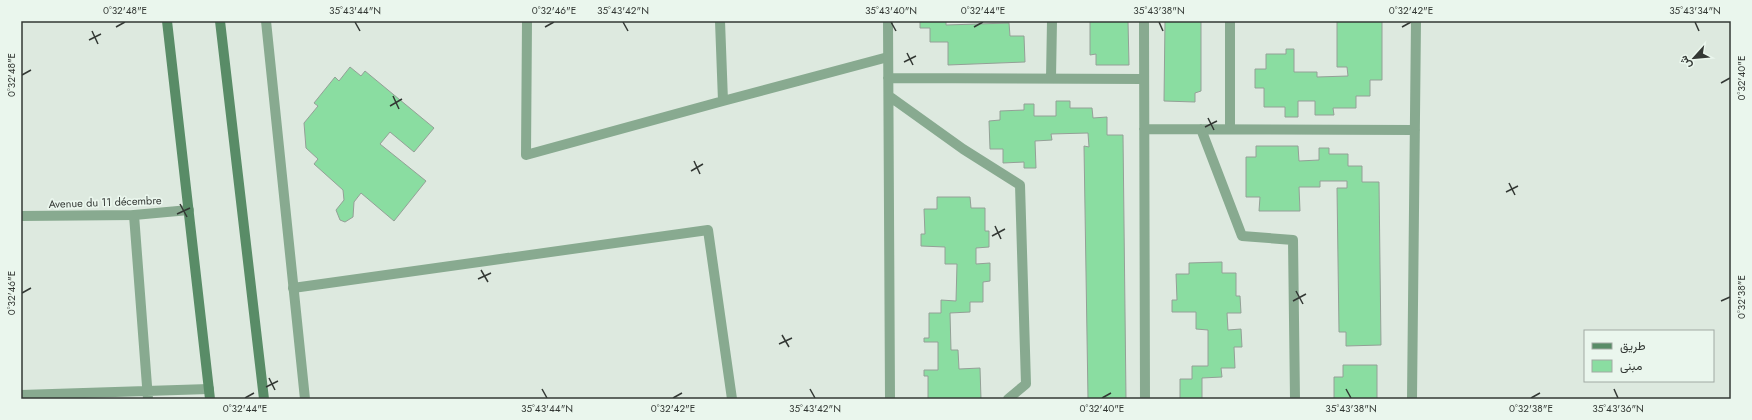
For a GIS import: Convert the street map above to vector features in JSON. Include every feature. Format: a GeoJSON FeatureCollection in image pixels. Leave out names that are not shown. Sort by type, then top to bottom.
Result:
{"type":"FeatureCollection","features":[{"type":"Feature","properties":{"kind":"main road"},"geometry":{"type":"LineString","coordinates":[[167,21],[210,394]]}},
{"type":"Feature","properties":{"kind":"main road"},"geometry":{"type":"LineString","coordinates":[[220,21],[264,399]]}},
{"type":"Feature","properties":{"kind":"street"},"geometry":{"type":"LineString","coordinates":[[266,21],[305,399]]}},
{"type":"Feature","properties":{"kind":"street"},"geometry":{"type":"LineString","coordinates":[[527,21],[526,155],[888,57]]}},
{"type":"Feature","properties":{"kind":"street"},"geometry":{"type":"LineString","coordinates":[[720,21],[723,101]]}},
{"type":"Feature","properties":{"kind":"street"},"geometry":{"type":"LineString","coordinates":[[888,21],[890,399]]}},
{"type":"Feature","properties":{"kind":"street"},"geometry":{"type":"LineString","coordinates":[[1051,78],[1052,21]]}},
{"type":"Feature","properties":{"kind":"street"},"geometry":{"type":"LineString","coordinates":[[1144,21],[1144,399]]}},
{"type":"Feature","properties":{"kind":"street"},"geometry":{"type":"LineString","coordinates":[[1230,21],[1230,130]]}},
{"type":"Feature","properties":{"kind":"street"},"geometry":{"type":"LineString","coordinates":[[1412,399],[1416,21]]}},
{"type":"Feature","properties":{"kind":"street"},"geometry":{"type":"LineString","coordinates":[[888,78],[1144,79]]}},
{"type":"Feature","properties":{"kind":"street"},"geometry":{"type":"LineString","coordinates":[[889,96],[962,149],[1020,185],[1026,384],[1008,399]]}},
{"type":"Feature","properties":{"kind":"street"},"geometry":{"type":"LineString","coordinates":[[1144,129],[1415,130]]}},
{"type":"Feature","properties":{"kind":"street"},"geometry":{"type":"LineString","coordinates":[[1201,129],[1242,236],[1293,240],[1295,399]]}},
{"type":"Feature","properties":{"kind":"street","name":"Avenue du 11 décembre"},"geometry":{"type":"LineString","coordinates":[[21,216],[134,215],[189,210]]}},
{"type":"Feature","properties":{"kind":"street"},"geometry":{"type":"LineString","coordinates":[[134,215],[148,395]]}},
{"type":"Feature","properties":{"kind":"street"},"geometry":{"type":"LineString","coordinates":[[293,288],[708,230],[732,399]]}},
{"type":"Feature","properties":{"kind":"street"},"geometry":{"type":"LineString","coordinates":[[21,395],[210,394]]}},
{"type":"Feature","properties":{"kind":"building"},"geometry":{"type":"Polygon","coordinates":[[[920,21],[946,21],[946,25],[1009,23],[1010,36],[1024,36],[1025,62],[948,65],[948,42],[930,42],[930,28],[920,28],[920,21]]]}},
{"type":"Feature","properties":{"kind":"building"},"geometry":{"type":"Polygon","coordinates":[[[1090,21],[1128,21],[1129,65],[1096,65],[1096,54],[1090,55],[1090,21]]]}},
{"type":"Feature","properties":{"kind":"building"},"geometry":{"type":"Polygon","coordinates":[[[1165,21],[1201,21],[1201,91],[1195,93],[1195,102],[1164,101],[1165,21]]]}},
{"type":"Feature","properties":{"kind":"building"},"geometry":{"type":"Polygon","coordinates":[[[1337,21],[1382,21],[1382,80],[1370,80],[1370,96],[1356,96],[1356,108],[1333,108],[1334,115],[1315,115],[1315,101],[1298,101],[1298,117],[1285,117],[1285,107],[1264,107],[1264,88],[1255,88],[1255,69],[1266,69],[1266,54],[1286,54],[1286,49],[1294,49],[1294,72],[1317,72],[1317,77],[1348,76],[1347,67],[1337,67],[1337,21]]]}},
{"type":"Feature","properties":{"kind":"building"},"geometry":{"type":"Polygon","coordinates":[[[350,67],[361,76],[365,71],[434,128],[414,152],[390,132],[380,144],[426,181],[394,221],[361,193],[354,202],[353,217],[345,222],[340,220],[336,210],[344,200],[343,190],[314,164],[318,159],[306,148],[304,123],[318,106],[314,103],[335,77],[339,81],[350,67]]]}},
{"type":"Feature","properties":{"kind":"building"},"geometry":{"type":"Polygon","coordinates":[[[1056,101],[1070,101],[1070,108],[1092,108],[1093,118],[1107,117],[1107,135],[1123,135],[1126,399],[1088,399],[1084,146],[1089,147],[1088,133],[1051,134],[1052,140],[1035,141],[1036,168],[1024,168],[1024,162],[1003,163],[1003,149],[990,149],[989,121],[1000,120],[1000,111],[1024,110],[1024,104],[1034,104],[1034,116],[1056,116],[1056,101]]]}},
{"type":"Feature","properties":{"kind":"building"},"geometry":{"type":"Polygon","coordinates":[[[1256,146],[1298,146],[1299,161],[1319,160],[1319,148],[1329,148],[1329,154],[1348,154],[1348,166],[1362,166],[1362,182],[1379,182],[1381,345],[1346,346],[1346,332],[1339,332],[1337,188],[1347,188],[1347,181],[1320,181],[1320,187],[1299,187],[1300,211],[1259,211],[1260,197],[1246,197],[1246,157],[1256,157],[1256,146]]]}},
{"type":"Feature","properties":{"kind":"building"},"geometry":{"type":"Polygon","coordinates":[[[937,197],[970,197],[971,208],[985,208],[985,231],[989,231],[989,247],[976,248],[976,264],[990,263],[990,281],[983,282],[983,302],[970,302],[970,312],[950,313],[951,350],[958,350],[959,369],[980,368],[981,399],[928,399],[928,376],[924,376],[924,370],[938,370],[938,342],[924,342],[924,338],[929,338],[929,313],[941,313],[941,300],[956,301],[957,264],[945,264],[945,247],[921,246],[921,234],[925,234],[924,209],[937,209],[937,197]]]}},
{"type":"Feature","properties":{"kind":"building"},"geometry":{"type":"Polygon","coordinates":[[[1222,262],[1222,273],[1236,273],[1236,296],[1240,296],[1241,313],[1227,313],[1228,330],[1241,329],[1242,347],[1234,347],[1235,368],[1221,368],[1222,377],[1202,378],[1202,399],[1180,399],[1180,379],[1192,379],[1192,366],[1208,366],[1208,330],[1196,329],[1196,312],[1172,312],[1172,300],[1177,300],[1176,274],[1189,274],[1189,263],[1222,262]]]}},
{"type":"Feature","properties":{"kind":"building"},"geometry":{"type":"Polygon","coordinates":[[[1343,365],[1377,365],[1377,399],[1334,399],[1334,377],[1343,377],[1343,365]]]}}]}
